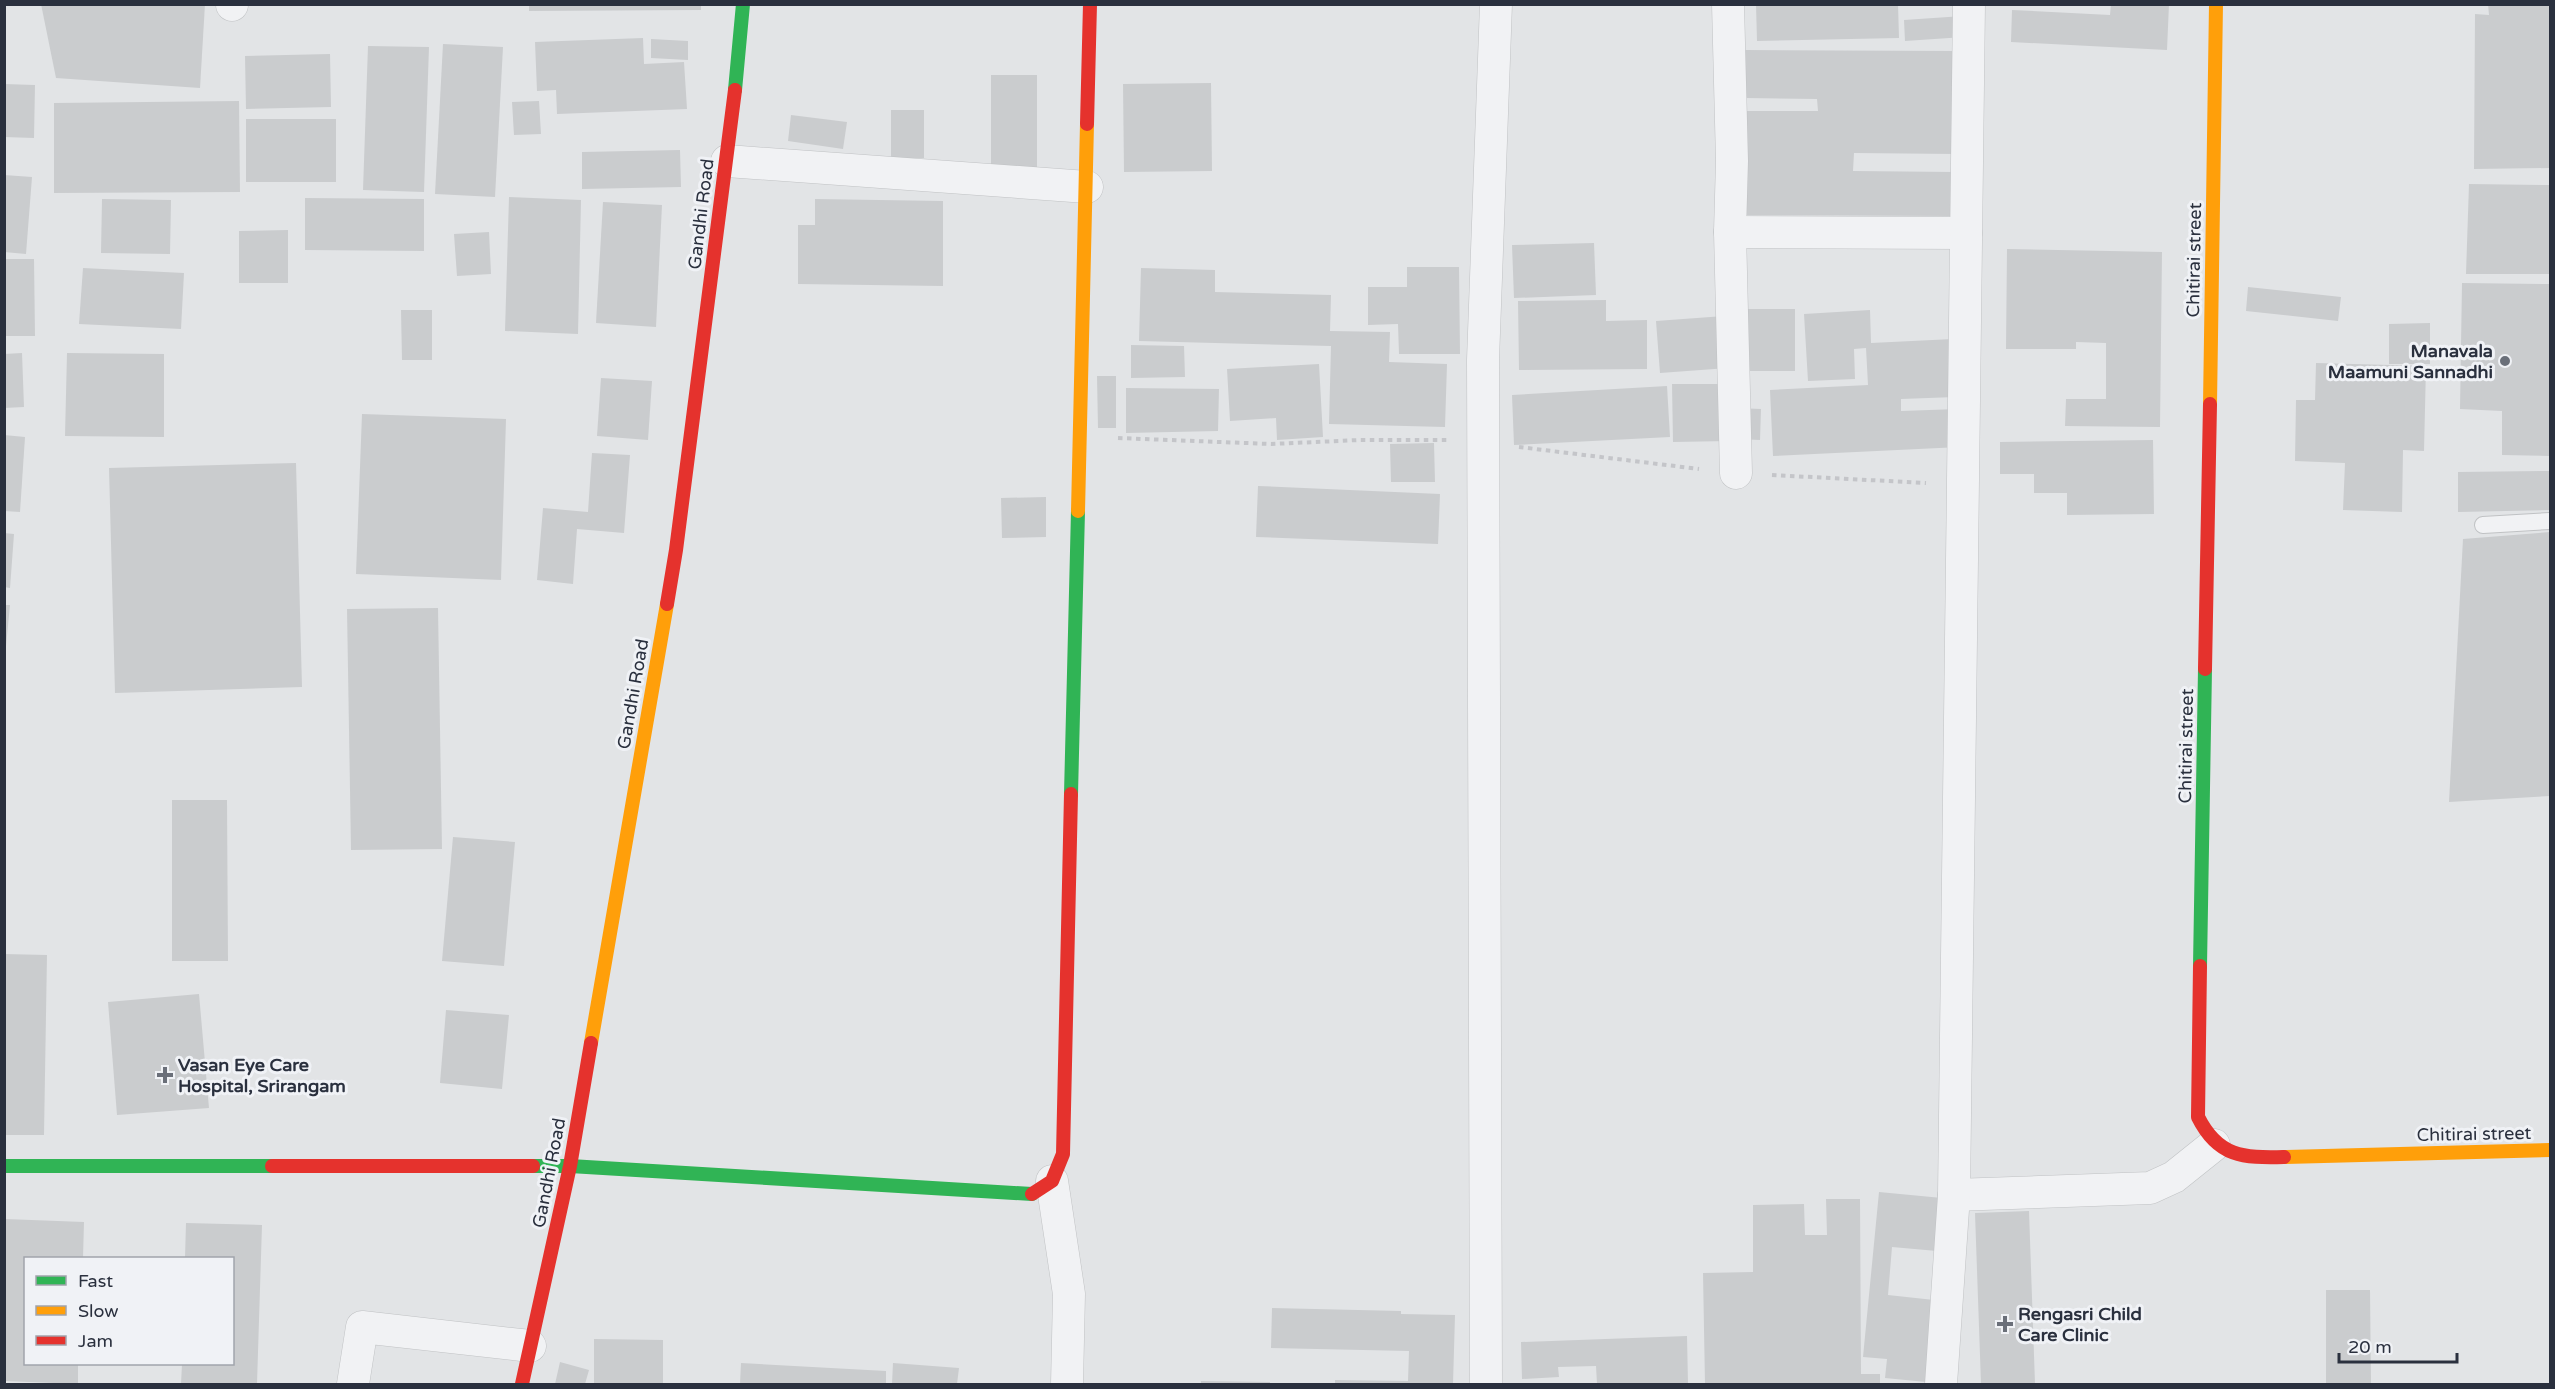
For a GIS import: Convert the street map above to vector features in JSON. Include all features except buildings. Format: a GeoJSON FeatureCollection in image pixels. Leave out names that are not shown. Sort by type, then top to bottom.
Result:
{"type":"FeatureCollection","features":[{"type":"Feature","properties":{"kind":"street","name":"Gandhi Road"},"geometry":{"type":"LineString","coordinates":[[522,1384],[570,1166],[676,550],[727,161],[743,4]]}},
{"type":"Feature","properties":{"kind":"street"},"geometry":{"type":"LineString","coordinates":[[4,1166],[570,1166],[1031,1195],[1052,1181],[1064,1154],[1088,187],[1090,4]]}},
{"type":"Feature","properties":{"kind":"street"},"geometry":{"type":"LineString","coordinates":[[1486,1384],[1483,360],[1496,4]]}},
{"type":"Feature","properties":{"kind":"street"},"geometry":{"type":"LineString","coordinates":[[1728,4],[1732,161],[1730,232],[1736,473]]}},
{"type":"Feature","properties":{"kind":"street"},"geometry":{"type":"LineString","coordinates":[[1941,1384],[1954,1195],[1969,4]]}},
{"type":"Feature","properties":{"kind":"street","name":"Chitirai street"},"geometry":{"type":"LineString","coordinates":[[2216,4],[2198,1117],[2205,1134],[2214,1145],[2227,1152],[2270,1157],[2550,1150]]}},
{"type":"Feature","properties":{"kind":"street"},"geometry":{"type":"LineString","coordinates":[[727,161],[1088,187]]}},
{"type":"Feature","properties":{"kind":"street"},"geometry":{"type":"LineString","coordinates":[[1730,232],[1966,232]]}},
{"type":"Feature","properties":{"kind":"street"},"geometry":{"type":"LineString","coordinates":[[1954,1195],[2150,1188],[2174,1177],[2214,1145]]}},
{"type":"Feature","properties":{"kind":"street"},"geometry":{"type":"LineString","coordinates":[[1052,1181],[1069,1294],[1067,1384]]}},
{"type":"Feature","properties":{"kind":"street"},"geometry":{"type":"LineString","coordinates":[[353,1384],[362,1327],[530,1346]]}},
{"type":"Feature","properties":{"kind":"lane"},"geometry":{"type":"LineString","coordinates":[[2483,525],[2550,521]]}},
{"type":"Feature","properties":{"kind":"traffic: fast"},"geometry":{"type":"LineString","coordinates":[[735,90],[743,4]]}},
{"type":"Feature","properties":{"kind":"traffic: fast"},"geometry":{"type":"LineString","coordinates":[[1071,794],[1078,511]]}},
{"type":"Feature","properties":{"kind":"traffic: fast"},"geometry":{"type":"LineString","coordinates":[[2200,966],[2205,669]]}},
{"type":"Feature","properties":{"kind":"traffic: fast"},"geometry":{"type":"LineString","coordinates":[[4,1166],[272,1166]]}},
{"type":"Feature","properties":{"kind":"traffic: fast"},"geometry":{"type":"LineString","coordinates":[[533,1166],[570,1166],[1032,1194]]}},
{"type":"Feature","properties":{"kind":"traffic: slow"},"geometry":{"type":"LineString","coordinates":[[2210,404],[2216,4]]}},
{"type":"Feature","properties":{"kind":"traffic: slow"},"geometry":{"type":"LineString","coordinates":[[1078,511],[1087,124]]}},
{"type":"Feature","properties":{"kind":"traffic: slow"},"geometry":{"type":"LineString","coordinates":[[591,1043],[667,604]]}},
{"type":"Feature","properties":{"kind":"traffic: slow"},"geometry":{"type":"LineString","coordinates":[[2284,1157],[2550,1150]]}},
{"type":"Feature","properties":{"kind":"traffic: jam"},"geometry":{"type":"LineString","coordinates":[[1087,124],[1090,4]]}},
{"type":"Feature","properties":{"kind":"traffic: jam"},"geometry":{"type":"LineString","coordinates":[[667,604],[676,550],[735,90]]}},
{"type":"Feature","properties":{"kind":"traffic: jam"},"geometry":{"type":"LineString","coordinates":[[2205,669],[2210,404]]}},
{"type":"Feature","properties":{"kind":"traffic: jam"},"geometry":{"type":"LineString","coordinates":[[1032,1194],[1052,1181],[1063,1154],[1071,794]]}},
{"type":"Feature","properties":{"kind":"traffic: jam"},"geometry":{"type":"LineString","coordinates":[[2200,966],[2198,1117],[2214,1140],[2233,1152],[2256,1157],[2284,1157]]}},
{"type":"Feature","properties":{"kind":"traffic: jam"},"geometry":{"type":"LineString","coordinates":[[522,1384],[570,1166],[591,1043]]}},
{"type":"Feature","properties":{"kind":"traffic: jam"},"geometry":{"type":"LineString","coordinates":[[272,1166],[533,1166]]}},
{"type":"Feature","properties":{"kind":"place","name":"Manavala Maamuni Sannadhi"},"geometry":{"type":"Point","coordinates":[2505,361]}},
{"type":"Feature","properties":{"kind":"place","name":"Vasan Eye Care Hospital, Srirangam"},"geometry":{"type":"Point","coordinates":[165,1075]}},
{"type":"Feature","properties":{"kind":"place","name":"Rengasri Child Care Clinic"},"geometry":{"type":"Point","coordinates":[2005,1324]}}]}
